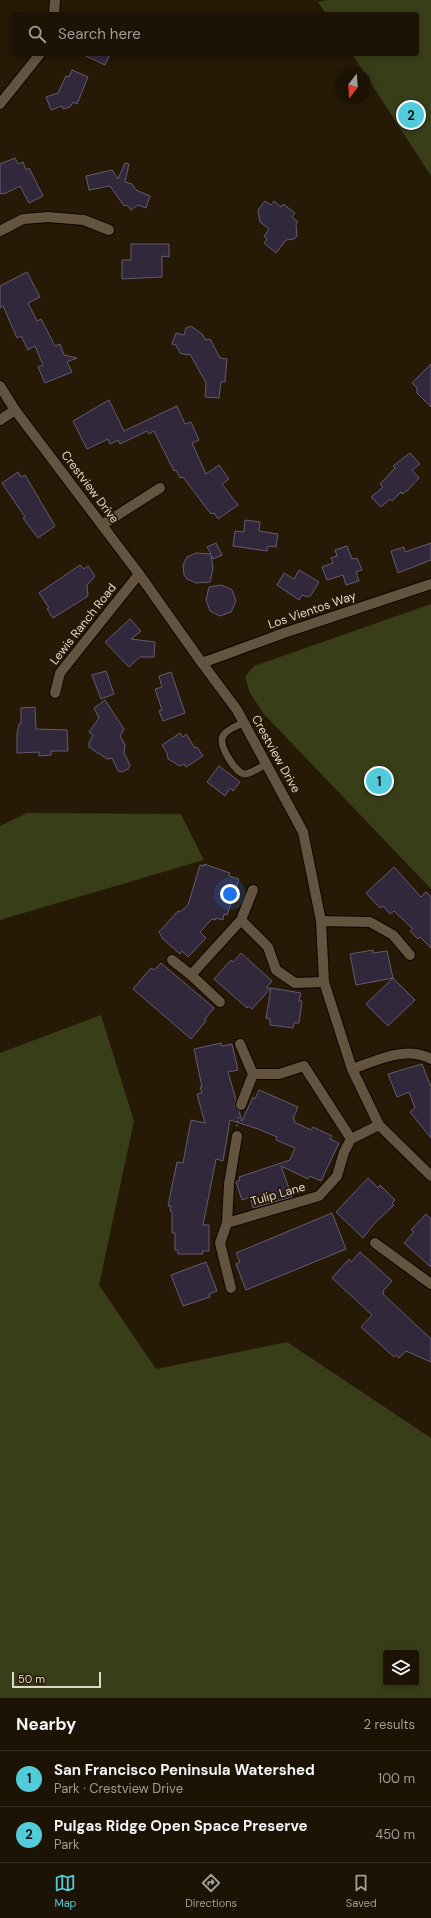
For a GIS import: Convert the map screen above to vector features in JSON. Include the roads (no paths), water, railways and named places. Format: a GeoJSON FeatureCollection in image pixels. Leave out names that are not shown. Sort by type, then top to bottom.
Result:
{"type":"FeatureCollection","features":[{"type":"Feature","properties":{"kind":"street"},"geometry":{"type":"LineString","coordinates":[[54,12],[55,0]]}},
{"type":"Feature","properties":{"kind":"street"},"geometry":{"type":"LineString","coordinates":[[0,104],[38,56]]}},
{"type":"Feature","properties":{"kind":"street"},"geometry":{"type":"LineString","coordinates":[[0,231],[23,219],[48,217],[84,220],[109,230]]}},
{"type":"Feature","properties":{"kind":"street","name":"Crestview Drive"},"geometry":{"type":"LineString","coordinates":[[0,386],[15,410],[139,574],[237,710],[303,832],[321,920],[324,982],[352,1069],[379,1125],[431,1176]]}},
{"type":"Feature","properties":{"kind":"street"},"geometry":{"type":"LineString","coordinates":[[0,420],[15,410]]}},
{"type":"Feature","properties":{"kind":"street"},"geometry":{"type":"LineString","coordinates":[[102,525],[160,488]]}},
{"type":"Feature","properties":{"kind":"street","name":"Lewis Ranch Road"},"geometry":{"type":"LineString","coordinates":[[55,693],[60,673],[139,574]]}},
{"type":"Feature","properties":{"kind":"street","name":"Los Vientos Way"},"geometry":{"type":"LineString","coordinates":[[202,663],[284,633],[431,584]]}},
{"type":"Feature","properties":{"kind":"street"},"geometry":{"type":"LineString","coordinates":[[191,975],[241,920],[253,890]]}},
{"type":"Feature","properties":{"kind":"street"},"geometry":{"type":"LineString","coordinates":[[241,920],[268,947],[276,970],[295,983],[324,982]]}},
{"type":"Feature","properties":{"kind":"street"},"geometry":{"type":"LineString","coordinates":[[321,920],[370,922],[393,936],[410,955]]}},
{"type":"Feature","properties":{"kind":"street"},"geometry":{"type":"LineString","coordinates":[[172,960],[191,975],[220,1002]]}},
{"type":"Feature","properties":{"kind":"street"},"geometry":{"type":"LineString","coordinates":[[240,1044],[254,1074],[241,1105]]}},
{"type":"Feature","properties":{"kind":"street"},"geometry":{"type":"LineString","coordinates":[[352,1069],[401,1053],[422,1054],[431,1058]]}},
{"type":"Feature","properties":{"kind":"street"},"geometry":{"type":"LineString","coordinates":[[254,1074],[279,1074],[304,1066],[351,1139],[379,1125]]}},
{"type":"Feature","properties":{"kind":"street"},"geometry":{"type":"LineString","coordinates":[[231,1288],[220,1243],[227,1223],[229,1184],[237,1136]]}},
{"type":"Feature","properties":{"kind":"street","name":"Tulip Lane"},"geometry":{"type":"LineString","coordinates":[[227,1223],[319,1196],[337,1176],[344,1152],[351,1139]]}},
{"type":"Feature","properties":{"kind":"street"},"geometry":{"type":"LineString","coordinates":[[375,1243],[431,1284]]}},
{"type":"Feature","properties":{"kind":"lane"},"geometry":{"type":"LineString","coordinates":[[243,723],[228,731],[223,736],[221,742],[223,748],[235,768],[240,773],[249,774],[266,764]]}},
{"type":"Feature","properties":{"kind":"place","name":"Pulgas Ridge Open Space Preserve"},"geometry":{"type":"Point","coordinates":[411,115]}},
{"type":"Feature","properties":{"kind":"place","name":"San Francisco Peninsula Watershed"},"geometry":{"type":"Point","coordinates":[379,781]}}]}
